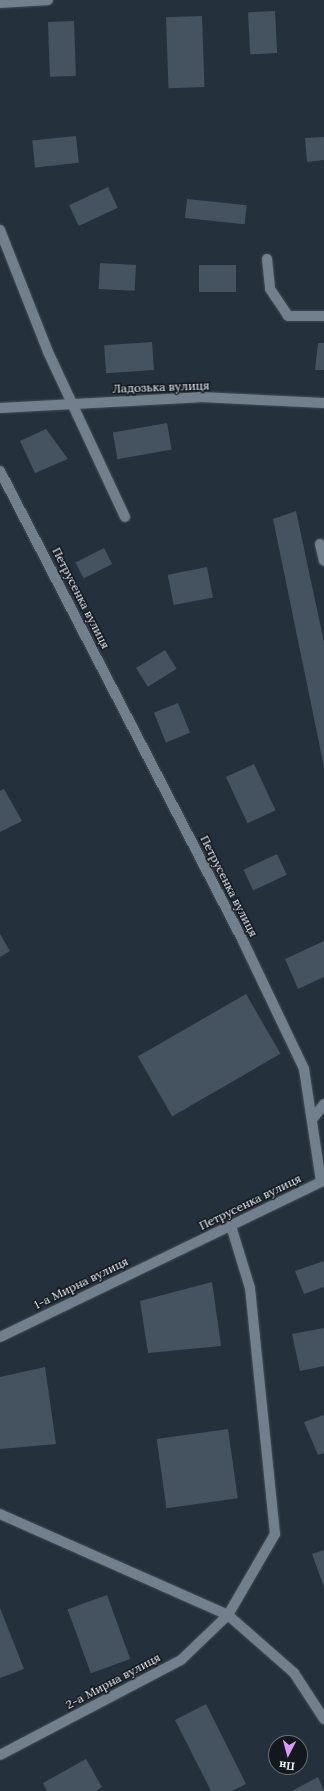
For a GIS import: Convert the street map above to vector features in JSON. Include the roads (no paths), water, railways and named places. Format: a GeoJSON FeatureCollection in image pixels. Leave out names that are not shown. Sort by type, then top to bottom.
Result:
{"type":"FeatureCollection","features":[{"type":"Feature","properties":{"kind":"street"},"geometry":{"type":"LineString","coordinates":[[0,3],[48,0]]}},
{"type":"Feature","properties":{"kind":"street"},"geometry":{"type":"LineString","coordinates":[[0,230],[72,404],[125,517]]}},
{"type":"Feature","properties":{"kind":"street"},"geometry":{"type":"LineString","coordinates":[[267,259],[270,289],[288,316],[324,316]]}},
{"type":"Feature","properties":{"kind":"street","name":"Ладозька вулиця"},"geometry":{"type":"LineString","coordinates":[[0,408],[200,397],[324,403]]}},
{"type":"Feature","properties":{"kind":"street","name":"Петрусенка вулиця"},"geometry":{"type":"LineString","coordinates":[[0,471],[277,1012],[304,1069],[321,1182],[174,1253]]}},
{"type":"Feature","properties":{"kind":"street"},"geometry":{"type":"LineString","coordinates":[[320,544],[324,561]]}},
{"type":"Feature","properties":{"kind":"street"},"geometry":{"type":"LineString","coordinates":[[312,1120],[324,1104]]}},
{"type":"Feature","properties":{"kind":"street","name":"2-а Мирна вулиця"},"geometry":{"type":"LineString","coordinates":[[0,1755],[181,1660],[228,1615],[275,1534],[250,1288],[231,1226]]}},
{"type":"Feature","properties":{"kind":"street","name":"1-а Мирна вулиця"},"geometry":{"type":"LineString","coordinates":[[0,1337],[174,1253]]}},
{"type":"Feature","properties":{"kind":"street"},"geometry":{"type":"LineString","coordinates":[[0,1514],[228,1615],[294,1673],[324,1719]]}}]}
